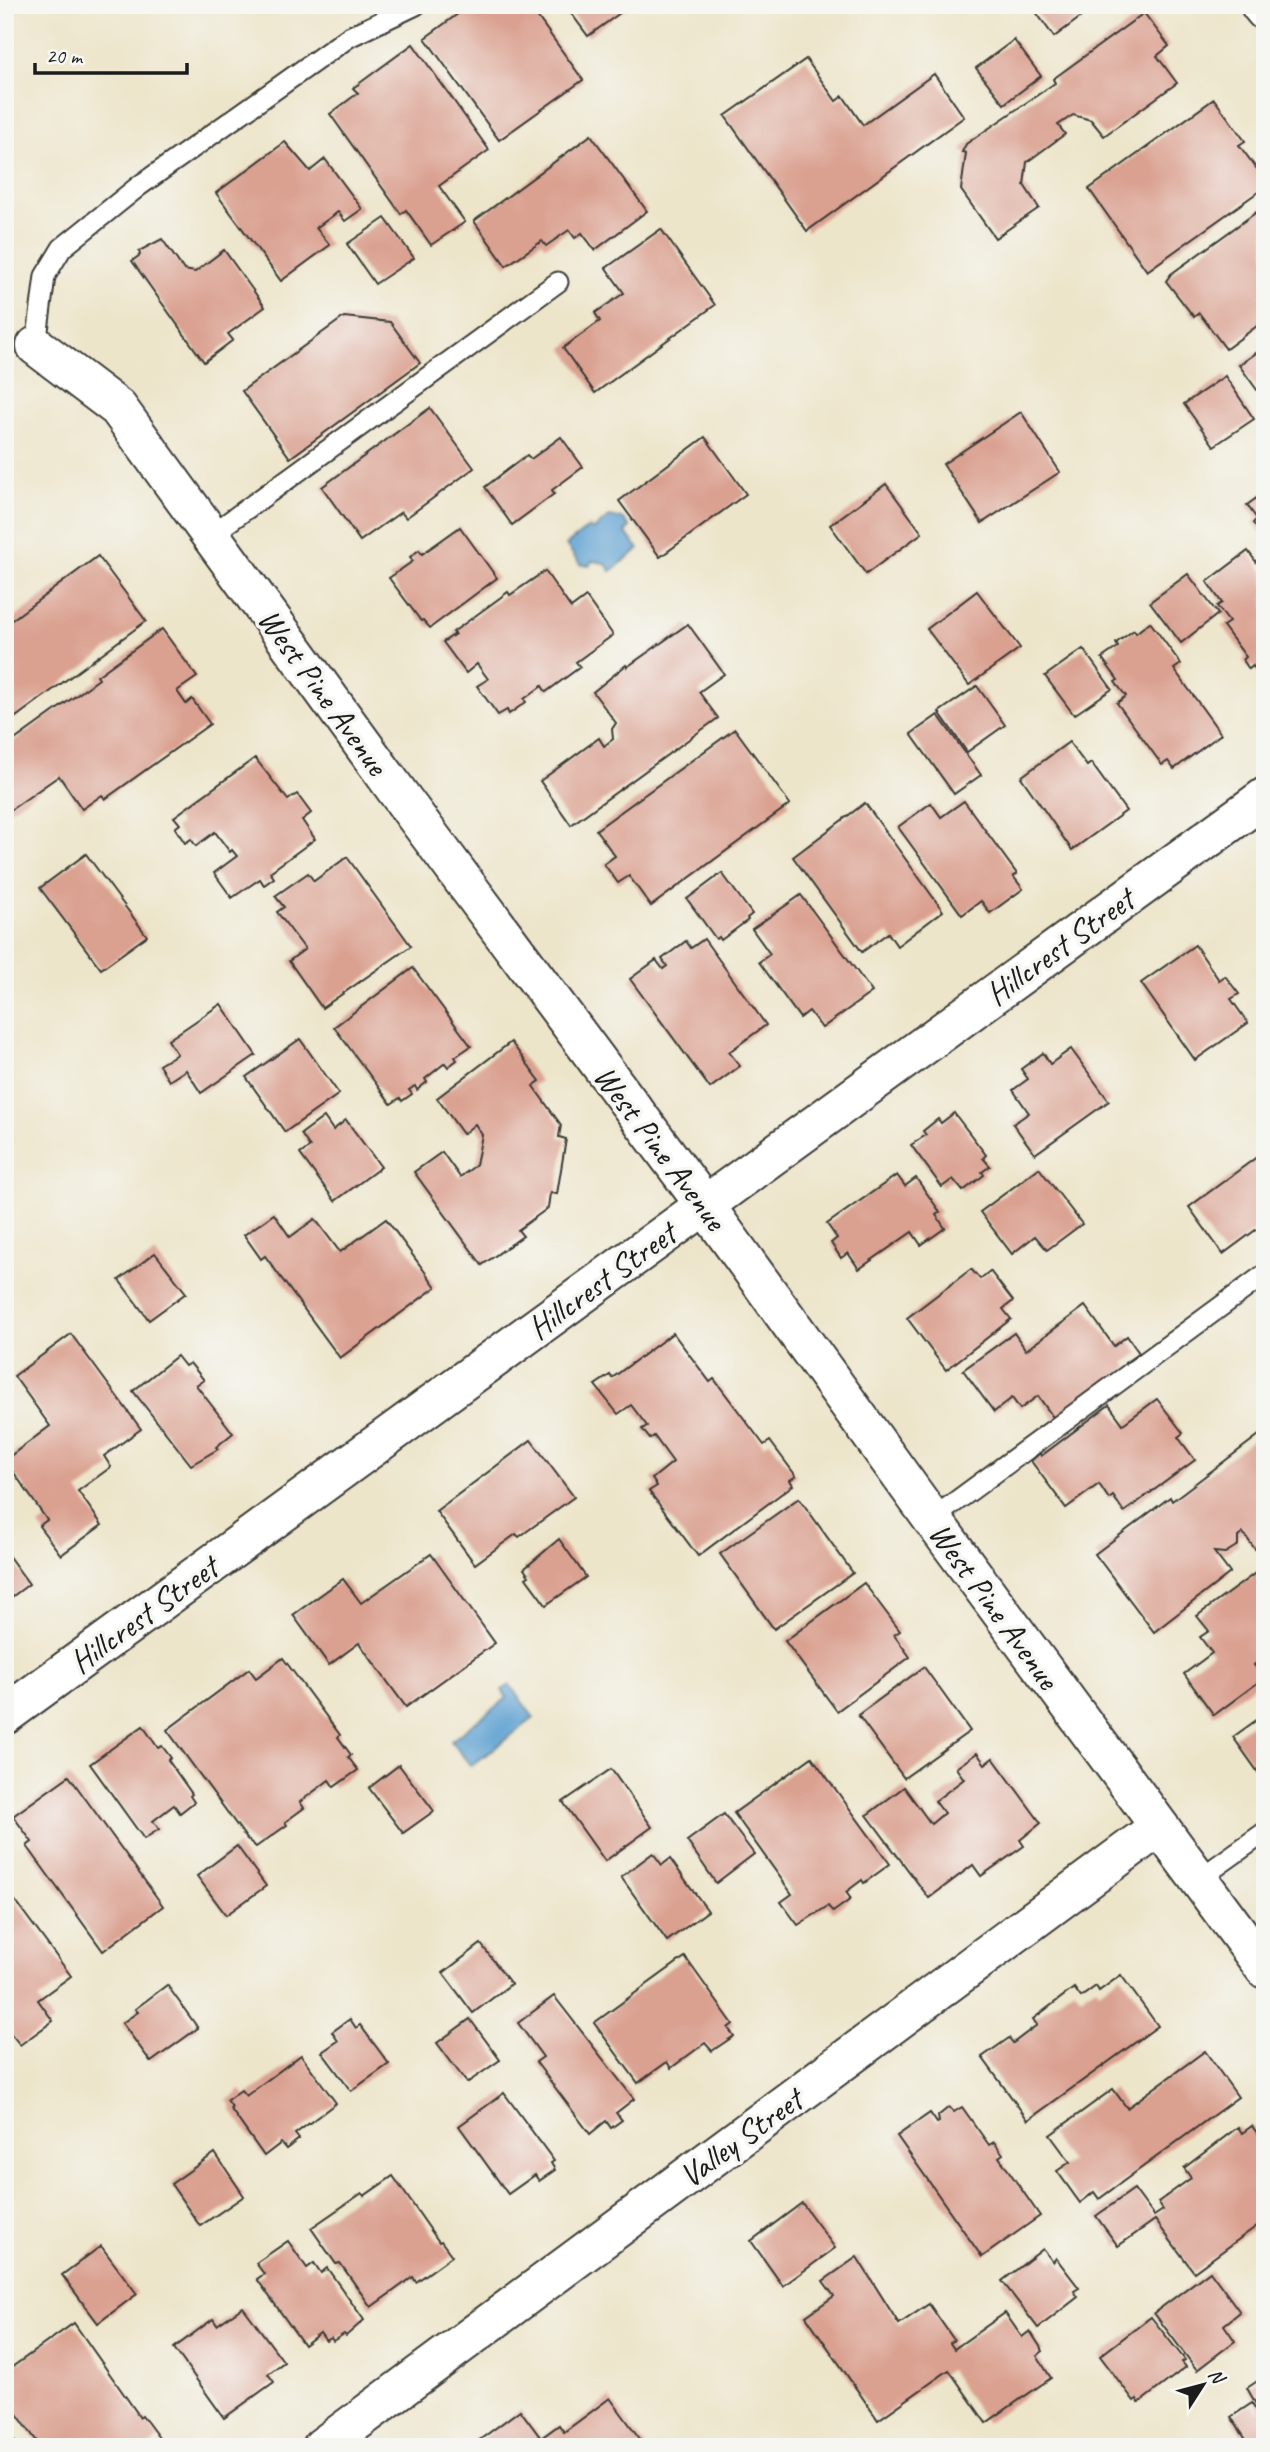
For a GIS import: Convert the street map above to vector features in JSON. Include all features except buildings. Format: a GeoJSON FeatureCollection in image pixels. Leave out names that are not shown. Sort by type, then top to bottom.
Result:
{"type":"FeatureCollection","features":[{"type":"Feature","properties":{"kind":"street"},"geometry":{"type":"LineString","coordinates":[[1260,5],[1265,11]]}},
{"type":"Feature","properties":{"kind":"street","name":"West Pine Avenue"},"geometry":{"type":"LineString","coordinates":[[36,346],[118,408],[409,808],[704,1204],[932,1519],[1265,1969]]}},
{"type":"Feature","properties":{"kind":"street","name":"Hillcrest Street"},"geometry":{"type":"LineString","coordinates":[[5,1714],[1265,797]]}},
{"type":"Feature","properties":{"kind":"street","name":"Valley Street"},"geometry":{"type":"LineString","coordinates":[[322,2447],[1159,1828]]}},
{"type":"Feature","properties":{"kind":"lane"},"geometry":{"type":"LineString","coordinates":[[36,346],[44,276],[62,248],[139,186],[349,37],[416,5]]}},
{"type":"Feature","properties":{"kind":"lane"},"geometry":{"type":"LineString","coordinates":[[211,535],[558,282]]}},
{"type":"Feature","properties":{"kind":"lane"},"geometry":{"type":"LineString","coordinates":[[932,1519],[1265,1274]]}},
{"type":"Feature","properties":{"kind":"lane"},"geometry":{"type":"LineString","coordinates":[[1199,1880],[1265,1832]]}},
{"type":"Feature","properties":{"kind":"water"},"geometry":{"type":"Polygon","coordinates":[[[609,517],[623,519],[630,527],[625,532],[639,549],[611,571],[605,563],[592,561],[589,566],[580,564],[566,545],[589,527],[593,530],[609,517]]]}},
{"type":"Feature","properties":{"kind":"water"},"geometry":{"type":"Polygon","coordinates":[[[510,1685],[534,1718],[471,1766],[451,1741],[507,1698],[502,1690],[510,1685]]]}}]}
